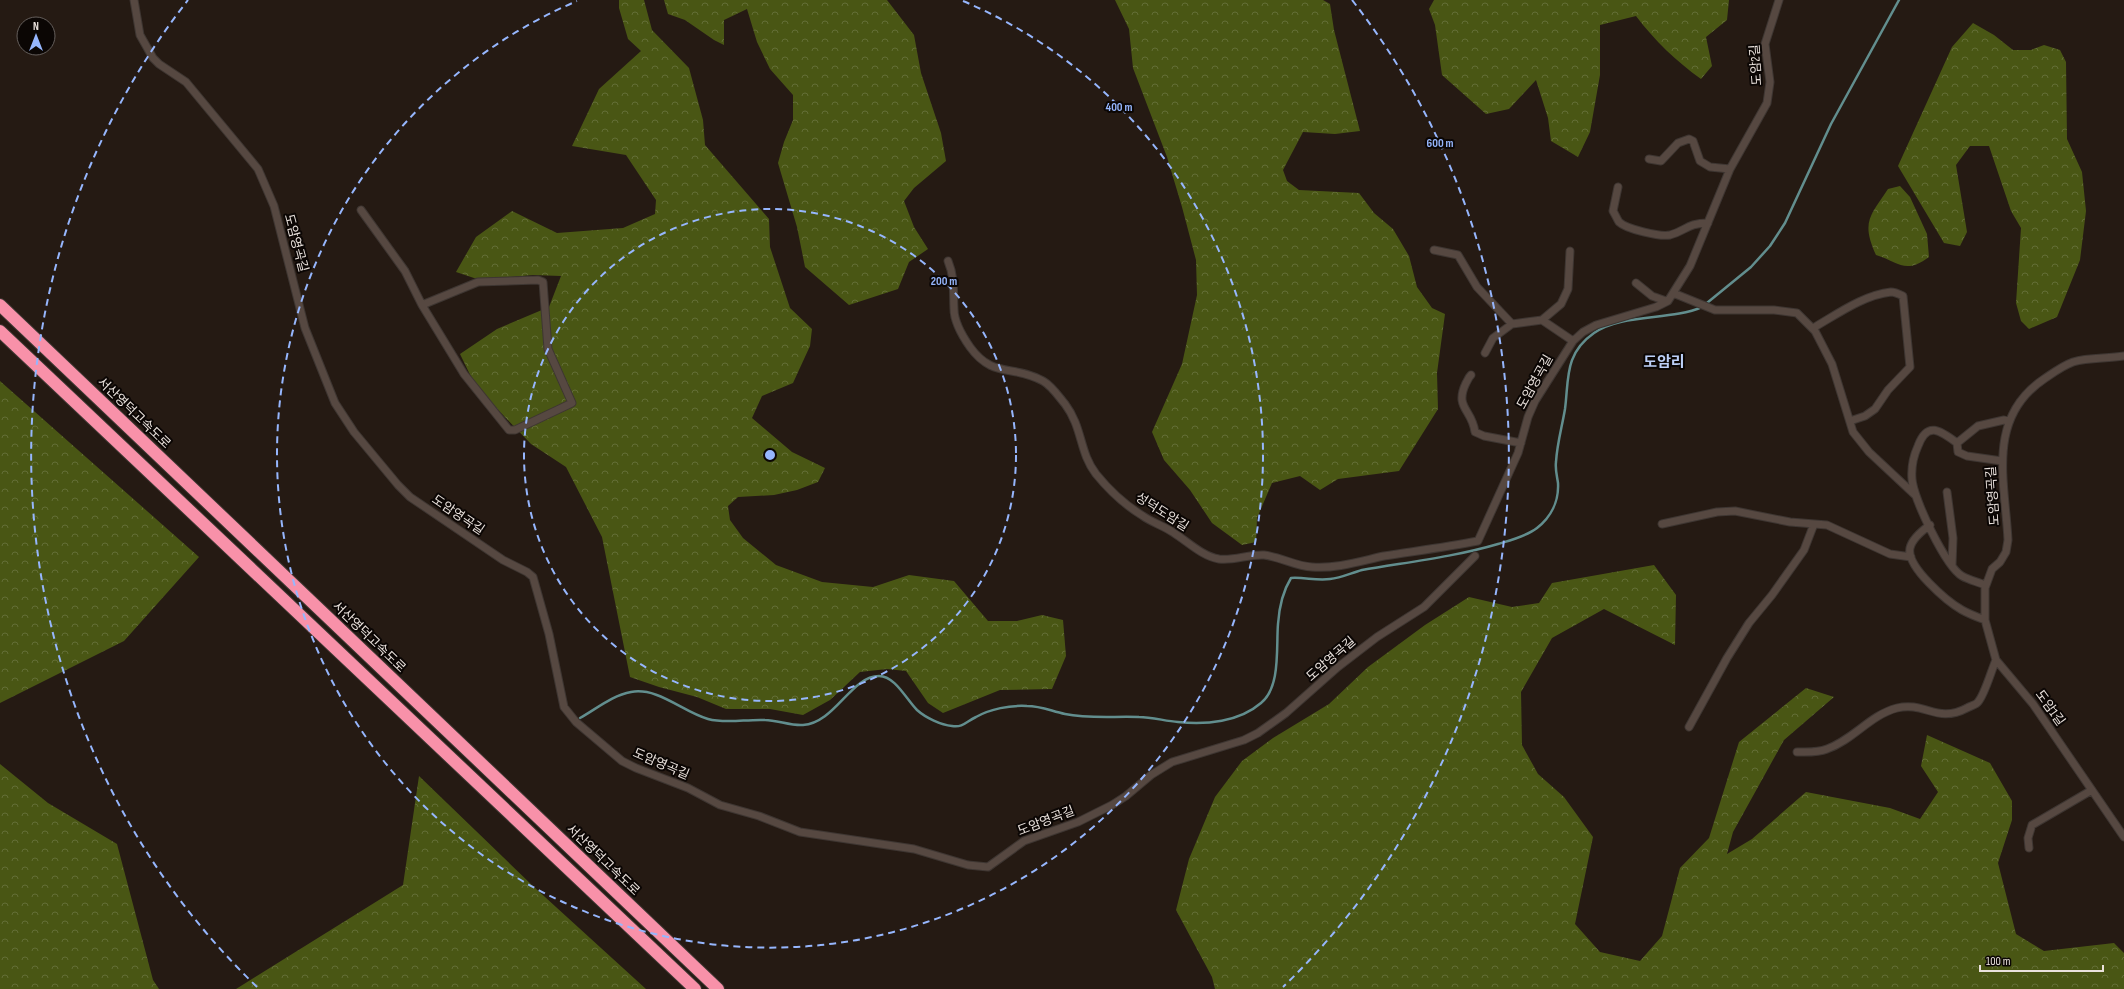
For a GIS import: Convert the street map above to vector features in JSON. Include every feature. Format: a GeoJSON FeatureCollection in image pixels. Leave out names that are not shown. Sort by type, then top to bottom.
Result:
{"type":"FeatureCollection","features":[{"type":"Feature","properties":{"kind":"highway","name":"서산영덕고속도로"},"geometry":{"type":"LineString","coordinates":[[0,305],[718,989]]}},
{"type":"Feature","properties":{"kind":"highway"},"geometry":{"type":"LineString","coordinates":[[0,331],[695,989]]}},
{"type":"Feature","properties":{"kind":"street","name":"도암영곡길"},"geometry":{"type":"LineString","coordinates":[[134,0],[140,35],[153,58],[186,82],[258,169],[274,206],[301,314],[313,351],[335,403],[354,432],[398,485],[410,497],[503,560],[527,572],[533,577],[550,634],[562,699],[568,714],[622,761],[688,788],[720,805],[759,816],[800,832],[914,849],[968,865],[988,867],[1024,841],[1078,822],[1112,805],[1126,796],[1151,775],[1172,762],[1244,740],[1258,734],[1286,713],[1338,668],[1377,637],[1424,607],[1474,556]]}},
{"type":"Feature","properties":{"kind":"street","name":"도암2길"},"geometry":{"type":"LineString","coordinates":[[1673,293],[1690,266],[1730,169],[1767,103],[1770,92],[1770,82],[1765,44],[1779,0]]}},
{"type":"Feature","properties":{"kind":"street"},"geometry":{"type":"LineString","coordinates":[[1649,159],[1661,161],[1678,143],[1688,139],[1693,141],[1700,161],[1710,167],[1730,169]]}},
{"type":"Feature","properties":{"kind":"street"},"geometry":{"type":"LineString","coordinates":[[1618,187],[1613,211],[1620,222],[1629,227],[1654,235],[1669,235],[1695,223],[1708,223]]}},
{"type":"Feature","properties":{"kind":"street"},"geometry":{"type":"LineString","coordinates":[[360,210],[405,271],[422,305],[464,374],[509,430],[515,430],[572,403],[548,349],[543,282],[538,280],[478,282],[422,305]]}},
{"type":"Feature","properties":{"kind":"street"},"geometry":{"type":"LineString","coordinates":[[1434,250],[1458,255],[1476,287],[1512,324]]}},
{"type":"Feature","properties":{"kind":"street"},"geometry":{"type":"LineString","coordinates":[[1485,353],[1493,338],[1512,324],[1542,320],[1561,304],[1568,289],[1570,251]]}},
{"type":"Feature","properties":{"kind":"street","name":"성덕도암길"},"geometry":{"type":"LineString","coordinates":[[948,261],[954,284],[954,310],[957,322],[970,348],[983,363],[993,368],[1027,374],[1045,382],[1054,391],[1075,419],[1087,459],[1096,473],[1118,498],[1144,517],[1170,530],[1207,555],[1227,560],[1257,555],[1273,556],[1297,565],[1312,567],[1337,565],[1478,541]]}},
{"type":"Feature","properties":{"kind":"street"},"geometry":{"type":"LineString","coordinates":[[1636,283],[1652,296],[1666,301]]}},
{"type":"Feature","properties":{"kind":"street"},"geometry":{"type":"LineString","coordinates":[[1813,328],[1852,306],[1878,296],[1893,292],[1903,296],[1910,367],[1888,390],[1875,409],[1865,416],[1850,421]]}},
{"type":"Feature","properties":{"kind":"street","name":"도암영곡길"},"geometry":{"type":"LineString","coordinates":[[1478,541],[1521,443],[1528,417],[1535,401],[1573,341],[1583,332],[1596,325],[1656,307],[1668,301],[1673,293]]}},
{"type":"Feature","properties":{"kind":"street"},"geometry":{"type":"LineString","coordinates":[[1673,293],[1715,310],[1774,310],[1797,313],[1813,328],[1832,364],[1853,432],[1869,452],[1915,495]]}},
{"type":"Feature","properties":{"kind":"street"},"geometry":{"type":"LineString","coordinates":[[1542,320],[1573,341]]}},
{"type":"Feature","properties":{"kind":"street","name":"도암영곡길"},"geometry":{"type":"LineString","coordinates":[[1985,585],[1992,569],[2006,552],[2008,540],[2002,460],[2004,439],[2008,421],[2020,400],[2037,384],[2055,371],[2073,362],[2124,356]]}},
{"type":"Feature","properties":{"kind":"street"},"geometry":{"type":"LineString","coordinates":[[1471,375],[1461,392],[1461,401],[1474,423],[1475,432],[1484,436],[1521,443]]}},
{"type":"Feature","properties":{"kind":"street"},"geometry":{"type":"LineString","coordinates":[[1957,443],[1978,426],[2004,420],[2008,421]]}},
{"type":"Feature","properties":{"kind":"street"},"geometry":{"type":"LineString","coordinates":[[1985,585],[1962,576],[1952,565],[1937,542],[1915,495],[1912,480],[1912,461],[1922,434],[1928,431],[1942,432],[1957,443],[1958,452],[1967,456],[2002,460]]}},
{"type":"Feature","properties":{"kind":"street"},"geometry":{"type":"LineString","coordinates":[[1947,492],[1953,538],[1952,565]]}},
{"type":"Feature","properties":{"kind":"street"},"geometry":{"type":"LineString","coordinates":[[1662,524],[1717,512],[1735,511],[1790,522],[1827,525],[1841,530],[1864,543],[1890,554],[1912,557]]}},
{"type":"Feature","properties":{"kind":"street"},"geometry":{"type":"LineString","coordinates":[[1689,726],[1727,658],[1749,623],[1772,595],[1804,550],[1814,524]]}},
{"type":"Feature","properties":{"kind":"street"},"geometry":{"type":"LineString","coordinates":[[1930,525],[1916,537],[1910,548],[1912,557],[1922,574],[1943,597],[1963,611],[1985,620]]}},
{"type":"Feature","properties":{"kind":"street","name":"도암1길"},"geometry":{"type":"LineString","coordinates":[[1985,585],[1985,620],[1996,660],[2033,704],[2124,837]]}},
{"type":"Feature","properties":{"kind":"street"},"geometry":{"type":"LineString","coordinates":[[1797,752],[1826,750],[1839,744],[1874,718],[1898,708],[1922,708],[1934,713],[1944,714],[1954,714],[1966,709],[1978,702],[1996,660]]}},
{"type":"Feature","properties":{"kind":"street"},"geometry":{"type":"LineString","coordinates":[[2029,848],[2028,838],[2032,825],[2092,790]]}},
{"type":"Feature","properties":{"kind":"green space"},"geometry":{"type":"Polygon","coordinates":[[[619,0],[644,0],[652,30],[689,68],[703,120],[705,145],[769,219],[770,247],[790,308],[812,329],[810,346],[793,383],[762,396],[752,418],[792,452],[825,468],[818,482],[797,490],[774,495],[738,497],[728,506],[730,520],[743,538],[776,565],[822,582],[873,587],[909,575],[954,581],[988,621],[1017,621],[1042,615],[1063,620],[1066,656],[1052,689],[1000,690],[943,713],[928,703],[906,671],[887,669],[860,672],[830,700],[803,715],[770,709],[726,709],[697,697],[659,687],[630,677],[602,537],[566,467],[531,444],[476,387],[460,354],[497,329],[549,307],[561,276],[533,275],[480,280],[456,272],[476,237],[512,211],[557,233],[623,228],[655,214],[656,200],[626,155],[572,146],[599,89],[641,51],[628,39],[619,8],[619,0]]]}},
{"type":"Feature","properties":{"kind":"green space"},"geometry":{"type":"Polygon","coordinates":[[[664,0],[887,0],[914,35],[921,73],[941,133],[946,161],[914,188],[904,201],[914,227],[928,249],[909,262],[898,289],[849,305],[805,267],[797,227],[778,163],[784,142],[793,120],[793,95],[770,69],[757,42],[747,9],[724,20],[724,45],[685,20],[668,14],[664,0]]]}},
{"type":"Feature","properties":{"kind":"green space"},"geometry":{"type":"Polygon","coordinates":[[[1115,0],[1323,0],[1330,4],[1334,30],[1360,131],[1335,134],[1303,132],[1283,170],[1287,181],[1299,190],[1359,193],[1374,213],[1393,229],[1409,256],[1417,287],[1432,308],[1445,314],[1437,373],[1438,409],[1399,471],[1338,479],[1320,490],[1300,476],[1272,483],[1257,518],[1256,542],[1242,545],[1212,523],[1190,490],[1164,460],[1152,432],[1182,364],[1197,295],[1196,260],[1167,157],[1133,68],[1129,29],[1115,0]]]}},
{"type":"Feature","properties":{"kind":"green space"},"geometry":{"type":"Polygon","coordinates":[[[1434,0],[1729,0],[1727,20],[1706,37],[1712,66],[1701,79],[1666,50],[1636,16],[1600,25],[1600,75],[1590,132],[1578,157],[1551,141],[1548,118],[1536,80],[1509,109],[1486,114],[1442,75],[1435,25],[1429,9],[1434,0]]]}},
{"type":"Feature","properties":{"kind":"green space"},"geometry":{"type":"Polygon","coordinates":[[[1973,23],[1994,35],[2013,50],[2031,50],[2044,45],[2060,50],[2066,62],[2067,139],[2082,172],[2086,211],[2080,260],[2057,317],[2029,329],[2021,321],[2016,303],[2021,228],[2011,211],[1989,146],[1970,146],[1956,165],[1967,232],[1960,246],[1944,243],[1898,166],[1952,47],[1973,23]]]}},
{"type":"Feature","properties":{"kind":"green space"},"geometry":{"type":"Polygon","coordinates":[[[1900,186],[1910,197],[1927,234],[1929,257],[1914,265],[1908,266],[1876,255],[1871,244],[1868,227],[1872,213],[1888,189],[1900,186]]]}},
{"type":"Feature","properties":{"kind":"green space"},"geometry":{"type":"Polygon","coordinates":[[[0,381],[199,557],[124,641],[0,703],[0,381]]]}},
{"type":"Feature","properties":{"kind":"green space"},"geometry":{"type":"Polygon","coordinates":[[[1654,565],[1676,595],[1675,645],[1604,609],[1552,638],[1521,692],[1522,745],[1538,774],[1564,797],[1593,837],[1575,924],[1600,952],[1640,961],[1662,936],[1680,868],[1709,838],[1739,742],[1806,688],[1834,697],[1784,740],[1733,832],[1727,854],[1752,839],[1806,792],[1890,808],[1920,819],[1938,792],[1921,766],[1927,735],[1990,763],[2012,801],[2012,820],[1998,863],[2016,934],[2044,951],[2114,943],[2124,953],[2124,989],[1215,989],[1212,977],[1176,910],[1189,859],[1215,797],[1242,761],[1273,738],[1329,704],[1368,667],[1425,625],[1469,597],[1512,607],[1539,603],[1552,583],[1654,565]]]}},
{"type":"Feature","properties":{"kind":"green space"},"geometry":{"type":"Polygon","coordinates":[[[0,764],[48,803],[117,844],[153,980],[159,989],[0,989],[0,764]]]}},
{"type":"Feature","properties":{"kind":"green space"},"geometry":{"type":"Polygon","coordinates":[[[419,776],[534,887],[646,989],[236,989],[403,885],[419,776]]]}},
{"type":"Feature","properties":{"kind":"waterway"},"geometry":{"type":"LineString","coordinates":[[580,718],[618,696],[641,691],[661,696],[699,716],[708,719],[729,721],[765,720],[803,725],[814,722],[834,709],[860,683],[869,678],[879,676],[885,677],[895,684],[917,710],[925,716],[938,723],[956,726],[962,725],[987,712],[1014,706],[1037,707],[1074,716],[1144,717],[1189,723],[1222,721],[1243,714],[1261,703],[1272,687],[1275,677],[1279,612],[1284,594],[1291,578],[1320,580],[1342,577],[1362,570],[1481,549],[1524,536],[1542,524],[1550,514],[1557,496],[1557,449],[1565,409],[1568,377],[1573,358],[1577,350],[1584,341],[1594,333],[1618,322],[1676,314],[1702,307],[1751,267],[1770,246],[1785,223],[1831,124],[1899,0]]}},
{"type":"Feature","properties":{"kind":"district","name":"도암리"},"geometry":{"type":"Point","coordinates":[1664,362]}}]}
